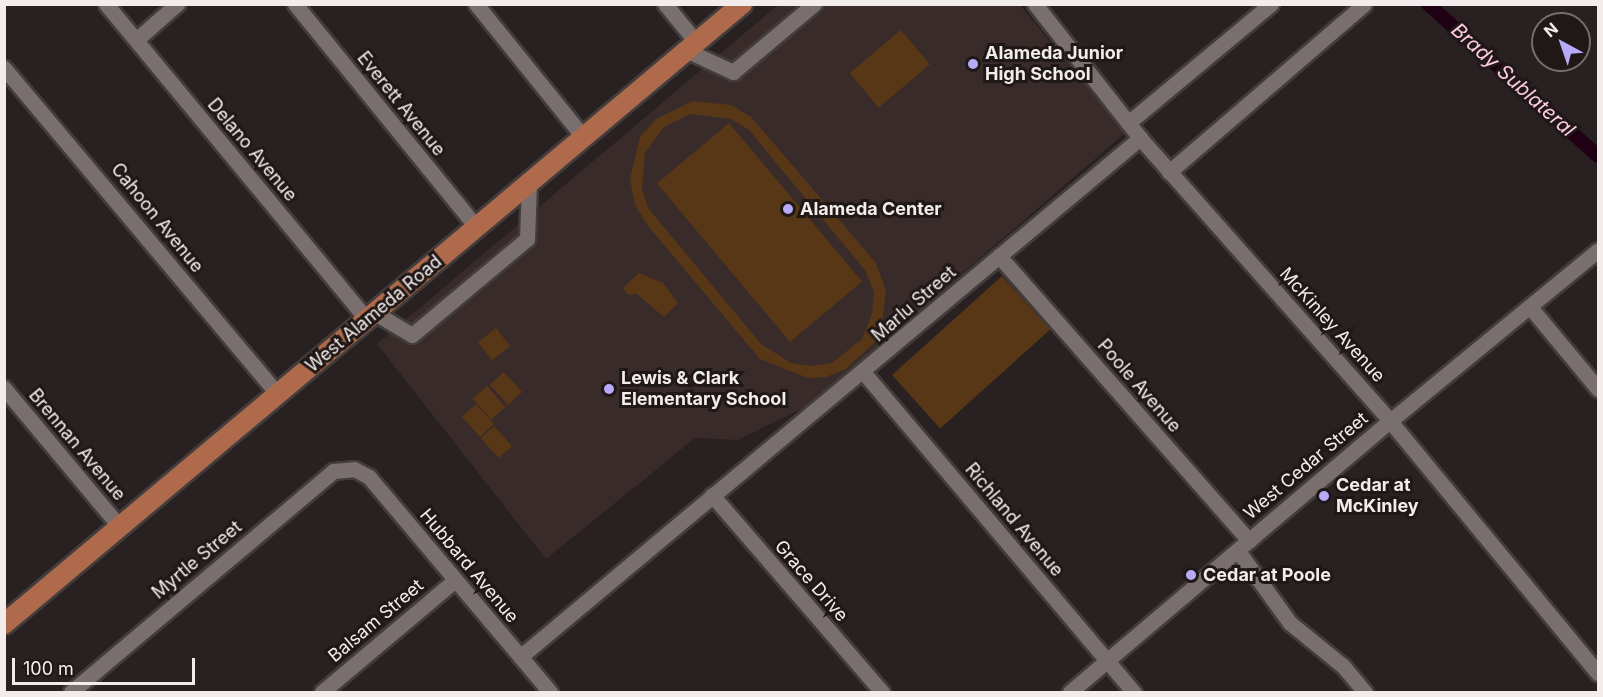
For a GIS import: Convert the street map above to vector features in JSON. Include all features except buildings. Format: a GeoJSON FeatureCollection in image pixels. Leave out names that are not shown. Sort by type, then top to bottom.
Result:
{"type":"FeatureCollection","features":[{"type":"Feature","properties":{"kind":"main road","name":"West Alameda Road"},"geometry":{"type":"LineString","coordinates":[[4,624],[742,4]]}},
{"type":"Feature","properties":{"kind":"street","name":"Delano Avenue"},"geometry":{"type":"LineString","coordinates":[[106,4],[371,316],[412,335],[527,239],[529,184]]}},
{"type":"Feature","properties":{"kind":"street"},"geometry":{"type":"LineString","coordinates":[[136,40],[177,4]]}},
{"type":"Feature","properties":{"kind":"street","name":"Everett Avenue"},"geometry":{"type":"LineString","coordinates":[[295,4],[477,228]]}},
{"type":"Feature","properties":{"kind":"street"},"geometry":{"type":"LineString","coordinates":[[476,4],[584,138]]}},
{"type":"Feature","properties":{"kind":"street"},"geometry":{"type":"LineString","coordinates":[[665,4],[692,47],[733,72],[814,4]]}},
{"type":"Feature","properties":{"kind":"street","name":"McKinley Avenue"},"geometry":{"type":"LineString","coordinates":[[1035,4],[1140,138],[1390,421],[1599,673]]}},
{"type":"Feature","properties":{"kind":"street"},"geometry":{"type":"LineString","coordinates":[[1128,123],[1271,4]]}},
{"type":"Feature","properties":{"kind":"street"},"geometry":{"type":"LineString","coordinates":[[1170,172],[1364,4]]}},
{"type":"Feature","properties":{"kind":"street","name":"Cahoon Avenue"},"geometry":{"type":"LineString","coordinates":[[4,68],[278,394]]}},
{"type":"Feature","properties":{"kind":"street","name":"Marlu Street"},"geometry":{"type":"LineString","coordinates":[[520,657],[712,495],[864,373],[1140,138]]}},
{"type":"Feature","properties":{"kind":"street","name":"West Cedar Street"},"geometry":{"type":"LineString","coordinates":[[1070,693],[1390,421],[1599,250]]}},
{"type":"Feature","properties":{"kind":"street","name":"Poole Avenue"},"geometry":{"type":"LineString","coordinates":[[999,256],[1243,546],[1290,623],[1343,666],[1365,693]]}},
{"type":"Feature","properties":{"kind":"street"},"geometry":{"type":"LineString","coordinates":[[1530,307],[1599,389]]}},
{"type":"Feature","properties":{"kind":"street","name":"Richland Avenue"},"geometry":{"type":"LineString","coordinates":[[864,373],[1134,693]]}},
{"type":"Feature","properties":{"kind":"street","name":"Brennan Avenue"},"geometry":{"type":"LineString","coordinates":[[4,388],[120,527]]}},
{"type":"Feature","properties":{"kind":"street","name":"Hubbard Avenue"},"geometry":{"type":"LineString","coordinates":[[354,469],[369,477],[550,693]]}},
{"type":"Feature","properties":{"kind":"street","name":"Myrtle Street"},"geometry":{"type":"LineString","coordinates":[[71,693],[333,471],[354,469]]}},
{"type":"Feature","properties":{"kind":"street","name":"Grace Drive"},"geometry":{"type":"LineString","coordinates":[[712,495],[882,693]]}},
{"type":"Feature","properties":{"kind":"street","name":"Balsam Street"},"geometry":{"type":"LineString","coordinates":[[322,693],[455,580]]}},
{"type":"Feature","properties":{"kind":"shaded area","name":"Alameda Center"},"geometry":{"type":"Polygon","coordinates":[[[778,5],[1020,5],[1125,133],[811,404],[738,440],[695,438],[546,559],[377,344],[778,5]]]}},
{"type":"Feature","properties":{"kind":"shaded area"},"geometry":{"type":"Polygon","coordinates":[[[901,30],[930,64],[879,108],[850,73],[901,30]]]}},
{"type":"Feature","properties":{"kind":"shaded area"},"geometry":{"type":"Polygon","coordinates":[[[693,101],[731,105],[751,117],[876,263],[886,291],[882,323],[875,342],[846,369],[826,377],[808,378],[760,359],[648,226],[635,205],[630,179],[640,137],[656,119],[693,101]],[[690,114],[664,127],[645,153],[642,189],[648,208],[761,344],[791,363],[811,366],[832,363],[862,339],[872,314],[874,292],[865,270],[749,130],[731,119],[690,114]]]}},
{"type":"Feature","properties":{"kind":"shaded area"},"geometry":{"type":"Polygon","coordinates":[[[729,123],[862,282],[790,342],[657,183],[729,123]]]}},
{"type":"Feature","properties":{"kind":"shaded area"},"geometry":{"type":"Polygon","coordinates":[[[639,273],[663,283],[678,303],[664,317],[637,294],[629,295],[623,288],[639,273]]]}},
{"type":"Feature","properties":{"kind":"shaded area"},"geometry":{"type":"Polygon","coordinates":[[[1002,276],[1050,330],[940,429],[892,375],[1002,276]]]}},
{"type":"Feature","properties":{"kind":"shaded area"},"geometry":{"type":"Polygon","coordinates":[[[496,328],[510,346],[492,360],[478,342],[496,328]]]}},
{"type":"Feature","properties":{"kind":"shaded area"},"geometry":{"type":"Polygon","coordinates":[[[504,372],[522,392],[508,405],[490,385],[504,372]]]}},
{"type":"Feature","properties":{"kind":"shaded area"},"geometry":{"type":"Polygon","coordinates":[[[487,386],[505,407],[491,420],[473,398],[487,386]]]}},
{"type":"Feature","properties":{"kind":"shaded area"},"geometry":{"type":"Polygon","coordinates":[[[476,404],[494,424],[480,437],[462,417],[476,404]]]}},
{"type":"Feature","properties":{"kind":"shaded area"},"geometry":{"type":"Polygon","coordinates":[[[494,426],[512,446],[499,458],[481,438],[494,426]]]}},
{"type":"Feature","properties":{"kind":"waterway","name":"Brady Sublateral"},"geometry":{"type":"LineString","coordinates":[[1428,4],[1598,156]]}},
{"type":"Feature","properties":{"kind":"place","name":"Alameda Junior High School"},"geometry":{"type":"Point","coordinates":[973,64]}},
{"type":"Feature","properties":{"kind":"place","name":"Alameda Center"},"geometry":{"type":"Point","coordinates":[788,209]}},
{"type":"Feature","properties":{"kind":"place","name":"Lewis & Clark Elementary School"},"geometry":{"type":"Point","coordinates":[609,389]}},
{"type":"Feature","properties":{"kind":"place","name":"Cedar at McKinley"},"geometry":{"type":"Point","coordinates":[1324,496]}},
{"type":"Feature","properties":{"kind":"place","name":"Cedar at Poole"},"geometry":{"type":"Point","coordinates":[1191,575]}}]}
